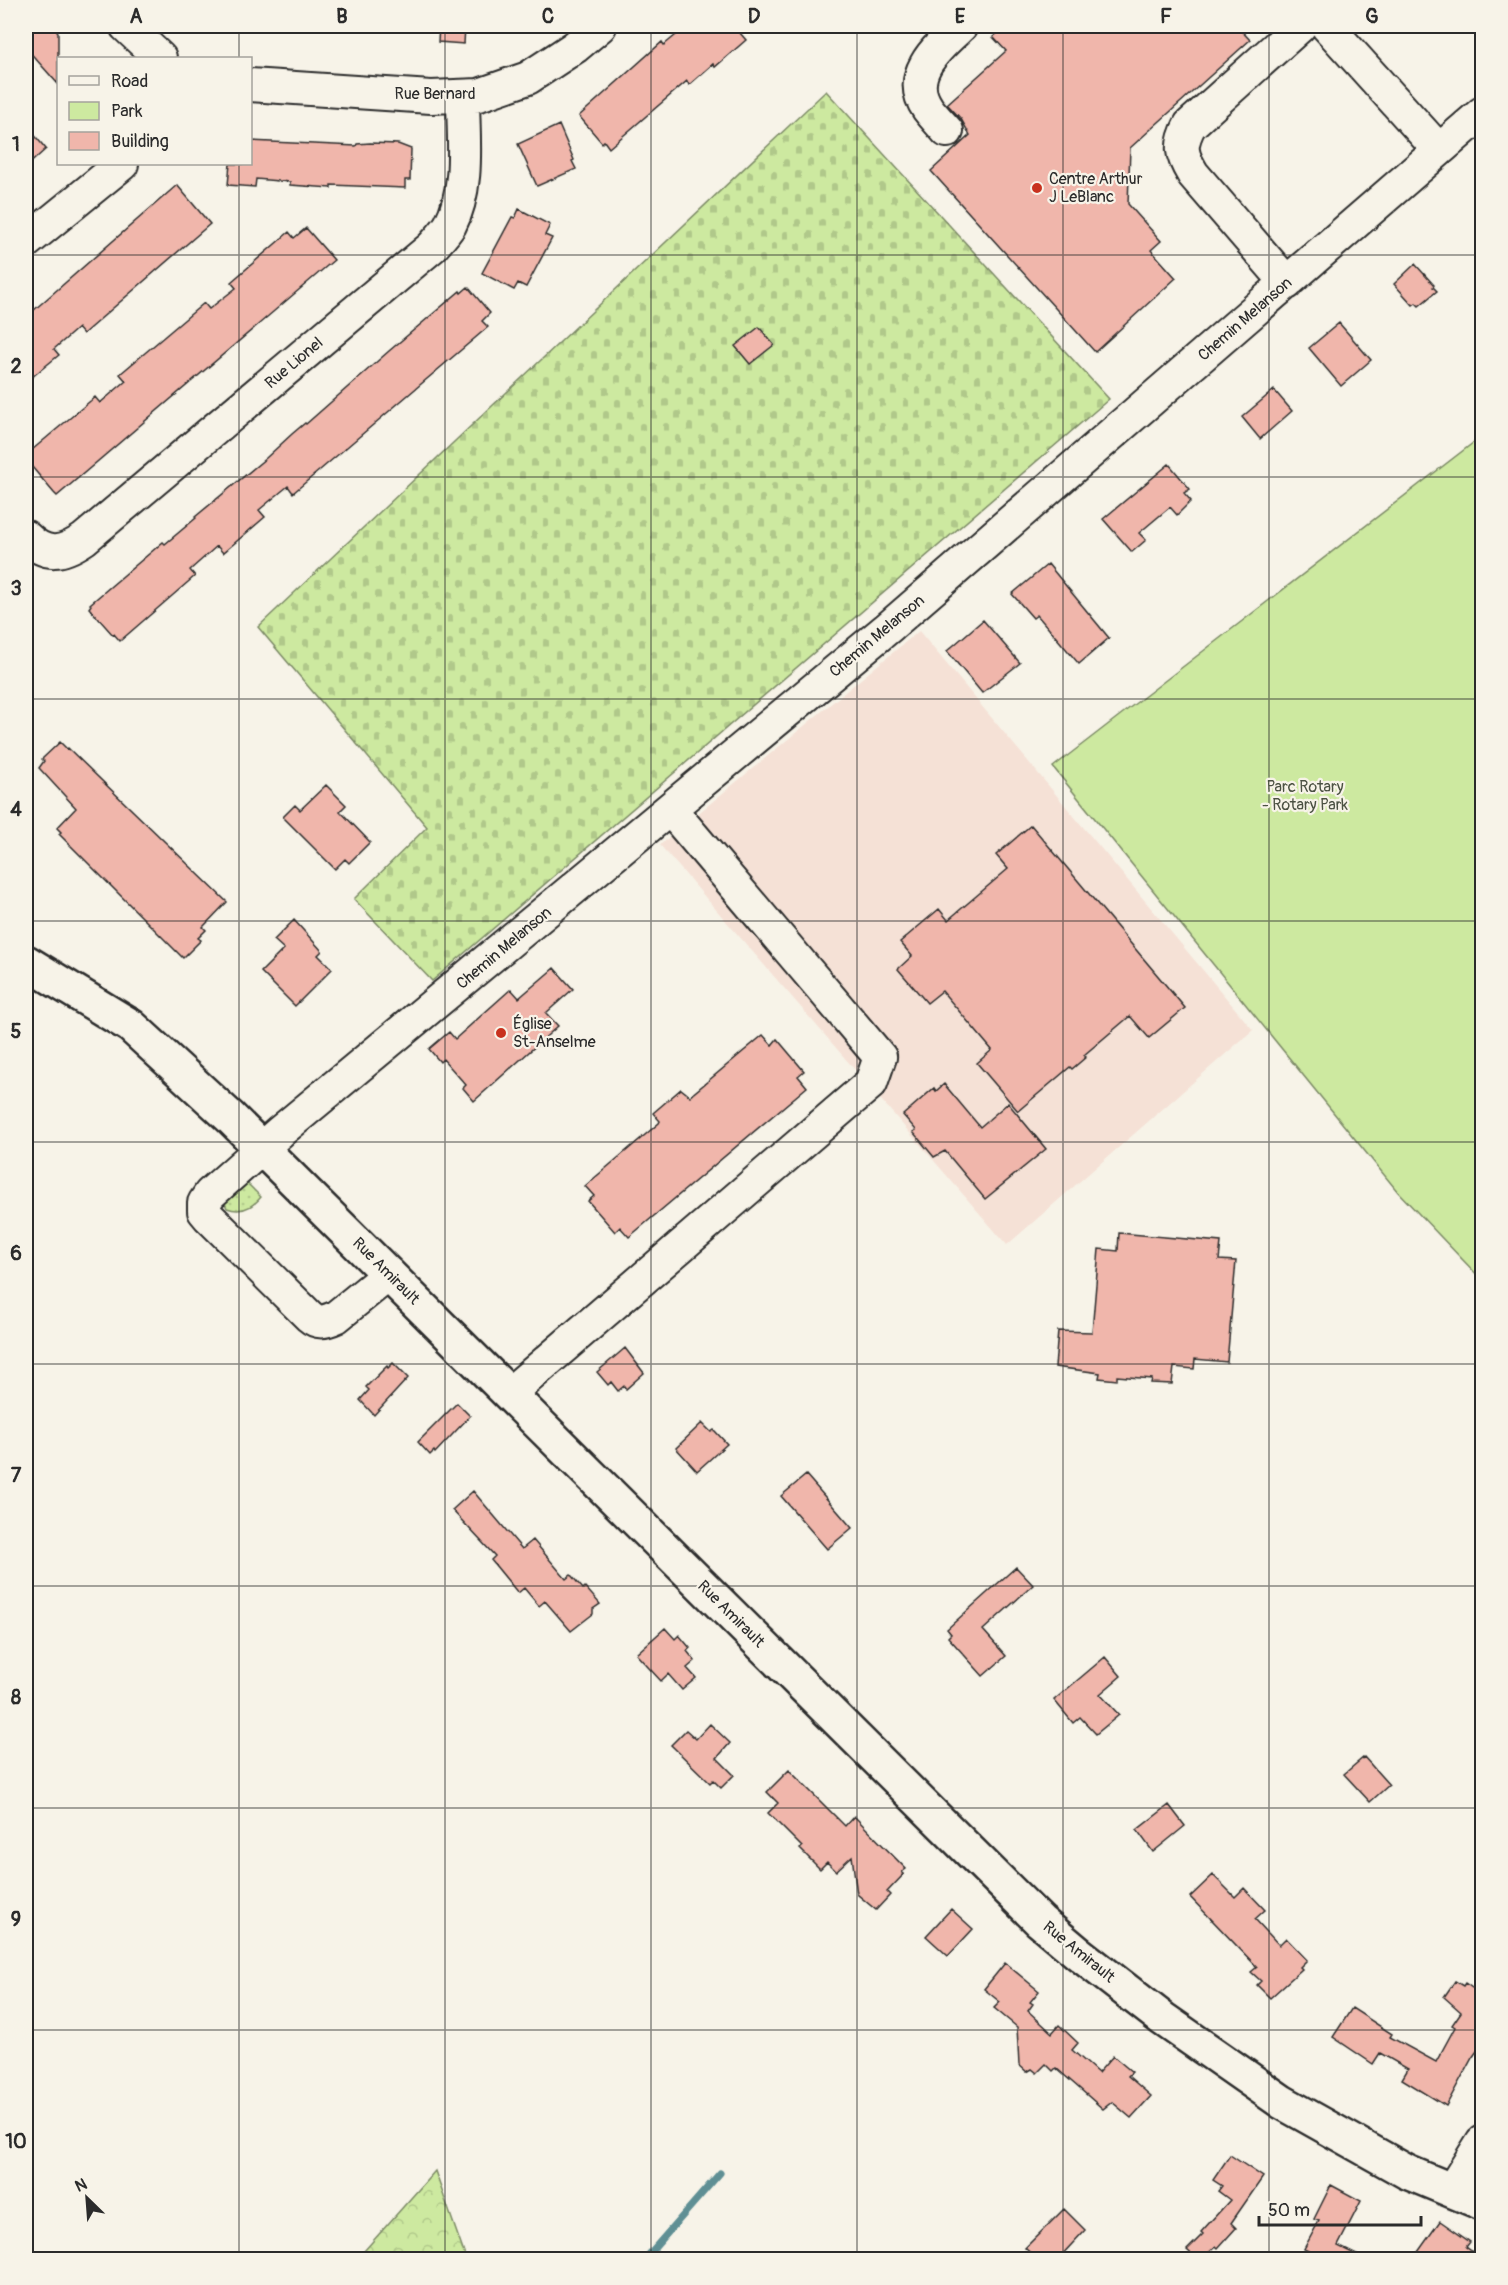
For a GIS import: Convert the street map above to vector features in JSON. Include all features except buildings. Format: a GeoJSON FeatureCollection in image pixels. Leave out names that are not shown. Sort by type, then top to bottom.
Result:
{"type":"FeatureCollection","features":[{"type":"Feature","properties":{"kind":"main road","name":"Rue Amirault"},"geometry":{"type":"LineString","coordinates":[[26,962],[130,1026],[262,1149],[1040,1921],[1163,2019],[1282,2102],[1407,2172],[1482,2203]]}},
{"type":"Feature","properties":{"kind":"street"},"geometry":{"type":"LineString","coordinates":[[126,26],[159,57]]}},
{"type":"Feature","properties":{"kind":"street","name":"Rue Bernard"},"geometry":{"type":"LineString","coordinates":[[252,85],[431,96],[478,95],[528,78],[575,47],[600,26]]}},
{"type":"Feature","properties":{"kind":"street"},"geometry":{"type":"LineString","coordinates":[[947,131],[927,107],[920,89],[923,67],[934,50],[961,26]]}},
{"type":"Feature","properties":{"kind":"street"},"geometry":{"type":"LineString","coordinates":[[1287,283],[1193,174],[1184,158],[1182,140],[1190,125],[1300,26]]}},
{"type":"Feature","properties":{"kind":"street"},"geometry":{"type":"LineString","coordinates":[[1327,26],[1439,150]]}},
{"type":"Feature","properties":{"kind":"street","name":"Rue Lionel"},"geometry":{"type":"LineString","coordinates":[[26,537],[42,549],[51,551],[63,550],[79,542],[432,247],[449,227],[461,190],[464,96]]}},
{"type":"Feature","properties":{"kind":"street","name":"Chemin Melanson"},"geometry":{"type":"LineString","coordinates":[[389,1274],[336,1317],[321,1322],[313,1320],[204,1211],[204,1203],[210,1194],[281,1131],[889,627],[1482,113]]}},
{"type":"Feature","properties":{"kind":"street"},"geometry":{"type":"LineString","coordinates":[[26,243],[122,165]]}},
{"type":"Feature","properties":{"kind":"street"},"geometry":{"type":"LineString","coordinates":[[510,1393],[871,1083],[880,1057],[670,809]]}},
{"type":"Feature","properties":{"kind":"street"},"geometry":{"type":"LineString","coordinates":[[1452,2190],[1482,2142]]}},
{"type":"Feature","properties":{"kind":"shaded area"},"geometry":{"type":"Polygon","coordinates":[[[919,631],[1253,1030],[1007,1245],[660,845],[919,631]]]}},
{"type":"Feature","properties":{"kind":"green space"},"geometry":{"type":"Polygon","coordinates":[[[826,91],[1109,399],[432,981],[354,899],[427,827],[258,627],[826,91]]]}},
{"type":"Feature","properties":{"kind":"green space","name":"Parc Rotary - Rotary Park"},"geometry":{"type":"Polygon","coordinates":[[[1482,436],[1482,1280],[1398,1192],[1053,767],[1482,436]]]}},
{"type":"Feature","properties":{"kind":"green space"},"geometry":{"type":"Polygon","coordinates":[[[246,1182],[261,1197],[246,1208],[237,1210],[227,1208],[224,1201],[246,1182]]]}},
{"type":"Feature","properties":{"kind":"green space"},"geometry":{"type":"Polygon","coordinates":[[[435,2171],[466,2259],[357,2259],[435,2171]]]}},
{"type":"Feature","properties":{"kind":"waterway"},"geometry":{"type":"LineString","coordinates":[[644,2260],[720,2173]]}},
{"type":"Feature","properties":{"kind":"place","name":"Centre Arthur J LeBlanc"},"geometry":{"type":"Point","coordinates":[1037,188]}},
{"type":"Feature","properties":{"kind":"place","name":"Église St-Anselme"},"geometry":{"type":"Point","coordinates":[501,1033]}}]}
